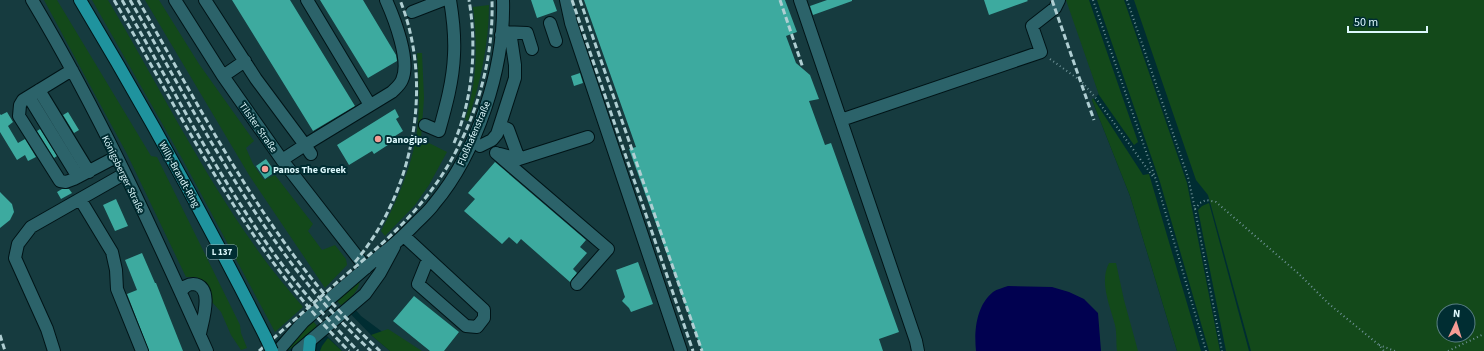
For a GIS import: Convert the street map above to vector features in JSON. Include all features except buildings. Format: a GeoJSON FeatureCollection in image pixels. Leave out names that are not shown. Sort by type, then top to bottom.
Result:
{"type":"FeatureCollection","features":[{"type":"Feature","properties":{"kind":"main road","name":"Willy-Brandt-Ring"},"geometry":{"type":"LineString","coordinates":[[80,0],[176,166],[232,270],[272,351]]}},
{"type":"Feature","properties":{"kind":"street","name":"Königsberger Straße"},"geometry":{"type":"LineString","coordinates":[[32,0],[72,70],[116,157],[181,292],[207,351]]}},
{"type":"Feature","properties":{"kind":"street","name":"Tilsiter Straße"},"geometry":{"type":"LineString","coordinates":[[175,0],[223,76],[282,160],[366,268]]}},
{"type":"Feature","properties":{"kind":"street"},"geometry":{"type":"LineString","coordinates":[[205,0],[245,61],[308,150]]}},
{"type":"Feature","properties":{"kind":"street"},"geometry":{"type":"LineString","coordinates":[[307,0],[370,105]]}},
{"type":"Feature","properties":{"kind":"street"},"geometry":{"type":"LineString","coordinates":[[282,160],[308,150],[370,105],[395,89],[402,79],[404,61],[399,35],[386,0]]}},
{"type":"Feature","properties":{"kind":"street"},"geometry":{"type":"LineString","coordinates":[[412,12],[443,0]]}},
{"type":"Feature","properties":{"kind":"street"},"geometry":{"type":"LineString","coordinates":[[425,125],[439,131],[449,94],[454,55],[453,22],[450,0]]}},
{"type":"Feature","properties":{"kind":"street","name":"Floßhafenstraße"},"geometry":{"type":"LineString","coordinates":[[278,351],[303,322],[400,240],[434,204],[462,161],[476,144],[492,87],[501,33],[503,0]]}},
{"type":"Feature","properties":{"kind":"street"},"geometry":{"type":"LineString","coordinates":[[566,0],[571,23],[681,351]]}},
{"type":"Feature","properties":{"kind":"street"},"geometry":{"type":"LineString","coordinates":[[800,0],[916,341],[918,351]]}},
{"type":"Feature","properties":{"kind":"street"},"geometry":{"type":"LineString","coordinates":[[841,120],[1040,52],[1032,26],[1055,8],[1060,0]]}},
{"type":"Feature","properties":{"kind":"street"},"geometry":{"type":"LineString","coordinates":[[550,23],[556,41]]}},
{"type":"Feature","properties":{"kind":"street"},"geometry":{"type":"LineString","coordinates":[[501,33],[527,33],[532,49]]}},
{"type":"Feature","properties":{"kind":"street"},"geometry":{"type":"LineString","coordinates":[[476,144],[492,140],[500,126],[515,78],[512,38],[501,33]]}},
{"type":"Feature","properties":{"kind":"street"},"geometry":{"type":"LineString","coordinates":[[223,76],[245,61]]}},
{"type":"Feature","properties":{"kind":"street"},"geometry":{"type":"LineString","coordinates":[[72,70],[23,100],[20,105],[19,116],[60,180],[66,182],[89,172],[116,157]]}},
{"type":"Feature","properties":{"kind":"street"},"geometry":{"type":"LineString","coordinates":[[39,90],[89,172]]}},
{"type":"Feature","properties":{"kind":"street"},"geometry":{"type":"LineString","coordinates":[[28,97],[78,177]]}},
{"type":"Feature","properties":{"kind":"street"},"geometry":{"type":"LineString","coordinates":[[500,126],[508,129],[519,159]]}},
{"type":"Feature","properties":{"kind":"street"},"geometry":{"type":"LineString","coordinates":[[476,144],[496,153],[519,159],[588,137]]}},
{"type":"Feature","properties":{"kind":"street"},"geometry":{"type":"LineString","coordinates":[[496,153],[608,249],[577,284]]}},
{"type":"Feature","properties":{"kind":"street"},"geometry":{"type":"LineString","coordinates":[[54,351],[47,329],[15,258],[18,244],[31,227],[124,174]]}},
{"type":"Feature","properties":{"kind":"street"},"geometry":{"type":"LineString","coordinates":[[80,199],[112,252],[116,270],[117,289],[142,351]]}},
{"type":"Feature","properties":{"kind":"street"},"geometry":{"type":"LineString","coordinates":[[400,240],[428,259],[484,310],[484,318],[477,327],[466,326],[418,284],[428,259]]}},
{"type":"Feature","properties":{"kind":"street","name":"Floßhafenstraße"},"geometry":{"type":"LineString","coordinates":[[298,351],[309,346],[365,294],[400,240]]}},
{"type":"Feature","properties":{"kind":"street","name":"Floßhafenstraße"},"geometry":{"type":"LineString","coordinates":[[348,309],[362,288],[366,278],[366,268]]}},
{"type":"Feature","properties":{"kind":"street"},"geometry":{"type":"LineString","coordinates":[[181,292],[190,284],[200,286],[204,290],[206,303],[200,334]]}},
{"type":"Feature","properties":{"kind":"path"},"geometry":{"type":"LineString","coordinates":[[1093,0],[1156,180],[1206,351]]}},
{"type":"Feature","properties":{"kind":"path"},"geometry":{"type":"LineString","coordinates":[[1127,0],[1188,177],[1222,351]]}},
{"type":"Feature","properties":{"kind":"path"},"geometry":{"type":"LineString","coordinates":[[1040,52],[1081,81],[1096,97],[1156,180]]}},
{"type":"Feature","properties":{"kind":"path"},"geometry":{"type":"LineString","coordinates":[[1195,209],[1200,203],[1206,200],[1216,202],[1299,274],[1329,304],[1379,345],[1384,351]]}},
{"type":"Feature","properties":{"kind":"path"},"geometry":{"type":"LineString","coordinates":[[1448,351],[1484,334]]}},
{"type":"Feature","properties":{"kind":"path"},"geometry":{"type":"LineString","coordinates":[[1379,345],[1395,351]]}},
{"type":"Feature","properties":{"kind":"shaded area"},"geometry":{"type":"Polygon","coordinates":[[[0,0],[1067,0],[1099,94],[1092,100],[1130,196],[1177,351],[408,351],[361,316],[337,288],[337,300],[371,335],[390,351],[342,351],[312,321],[308,313],[264,351],[0,351],[0,0]]]}},
{"type":"Feature","properties":{"kind":"shaded area"},"geometry":{"type":"Polygon","coordinates":[[[1008,286],[1052,287],[1069,292],[1084,299],[1098,313],[1101,351],[976,351],[975,335],[977,319],[983,304],[993,292],[1008,286]]]}},
{"type":"Feature","properties":{"kind":"green space"},"geometry":{"type":"Polygon","coordinates":[[[44,0],[57,0],[151,156],[157,157],[240,325],[241,333],[247,348],[241,350],[231,335],[221,312],[210,300],[208,287],[205,282],[196,277],[186,277],[127,154],[44,0]]]}},
{"type":"Feature","properties":{"kind":"green space"},"geometry":{"type":"Polygon","coordinates":[[[92,0],[108,0],[196,155],[234,215],[266,261],[303,307],[275,332],[184,162],[92,0]]]}},
{"type":"Feature","properties":{"kind":"green space"},"geometry":{"type":"Polygon","coordinates":[[[145,0],[159,0],[199,64],[254,141],[246,148],[253,164],[264,180],[275,175],[313,224],[308,231],[322,250],[335,245],[346,259],[347,265],[325,288],[249,175],[145,0]]]}},
{"type":"Feature","properties":{"kind":"green space"},"geometry":{"type":"Polygon","coordinates":[[[1066,0],[1089,0],[1138,142],[1134,145],[1099,95],[1066,0]]]}},
{"type":"Feature","properties":{"kind":"green space"},"geometry":{"type":"Polygon","coordinates":[[[1097,0],[1124,0],[1187,183],[1220,351],[1209,351],[1160,182],[1097,0]]]}},
{"type":"Feature","properties":{"kind":"green space"},"geometry":{"type":"Polygon","coordinates":[[[1134,0],[1484,0],[1484,351],[1251,351],[1208,195],[1196,180],[1134,0]]]}},
{"type":"Feature","properties":{"kind":"green space"},"geometry":{"type":"Polygon","coordinates":[[[489,5],[486,49],[468,121],[465,120],[472,92],[476,50],[473,7],[489,5]]]}},
{"type":"Feature","properties":{"kind":"green space"},"geometry":{"type":"Polygon","coordinates":[[[417,53],[422,53],[424,98],[421,139],[447,152],[429,185],[415,205],[385,236],[381,231],[396,201],[404,180],[416,137],[419,101],[417,53]]]}},
{"type":"Feature","properties":{"kind":"green space"},"geometry":{"type":"Polygon","coordinates":[[[1093,98],[1143,175],[1149,174],[1201,351],[1177,351],[1130,196],[1092,100],[1093,98]]]}},
{"type":"Feature","properties":{"kind":"green space"},"geometry":{"type":"Polygon","coordinates":[[[1209,203],[1249,351],[1226,351],[1198,210],[1202,206],[1209,203]]]}},
{"type":"Feature","properties":{"kind":"green space"},"geometry":{"type":"Polygon","coordinates":[[[1109,263],[1116,263],[1124,300],[1138,351],[1117,351],[1116,328],[1105,286],[1106,270],[1109,263]]]}},
{"type":"Feature","properties":{"kind":"green space"},"geometry":{"type":"Polygon","coordinates":[[[360,281],[356,292],[342,306],[337,301],[355,283],[360,281]]]}},
{"type":"Feature","properties":{"kind":"green space"},"geometry":{"type":"Polygon","coordinates":[[[313,321],[317,326],[289,350],[287,349],[308,322],[313,321]]]}},
{"type":"Feature","properties":{"kind":"green space"},"geometry":{"type":"Polygon","coordinates":[[[388,329],[422,351],[390,351],[371,335],[388,329]]]}},
{"type":"Feature","properties":{"kind":"green space"},"geometry":{"type":"Polygon","coordinates":[[[328,338],[342,351],[320,351],[328,338]]]}},
{"type":"Feature","properties":{"kind":"railway"},"geometry":{"type":"LineString","coordinates":[[114,0],[220,184],[249,228],[280,271],[313,312],[349,351]]}},
{"type":"Feature","properties":{"kind":"railway"},"geometry":{"type":"LineString","coordinates":[[122,0],[239,203],[284,267],[329,320],[358,351]]}},
{"type":"Feature","properties":{"kind":"railway"},"geometry":{"type":"LineString","coordinates":[[130,0],[195,114],[263,225],[316,294],[371,351]]}},
{"type":"Feature","properties":{"kind":"railway"},"geometry":{"type":"LineString","coordinates":[[138,0],[246,186],[270,221],[328,298],[380,351]]}},
{"type":"Feature","properties":{"kind":"railway"},"geometry":{"type":"LineString","coordinates":[[355,262],[375,234],[392,203],[404,171],[412,137],[416,102],[416,67],[410,33],[400,0]]}},
{"type":"Feature","properties":{"kind":"railway"},"geometry":{"type":"LineString","coordinates":[[454,143],[465,108],[472,72],[473,36],[469,0]]}},
{"type":"Feature","properties":{"kind":"railway"},"geometry":{"type":"LineString","coordinates":[[259,351],[391,235],[433,188],[447,167],[459,146],[478,99],[489,50],[492,25],[492,0]]}},
{"type":"Feature","properties":{"kind":"railway"},"geometry":{"type":"LineString","coordinates":[[572,0],[693,351]]}},
{"type":"Feature","properties":{"kind":"railway"},"geometry":{"type":"LineString","coordinates":[[580,0],[702,351]]}},
{"type":"Feature","properties":{"kind":"railway"},"geometry":{"type":"LineString","coordinates":[[780,0],[803,68]]}},
{"type":"Feature","properties":{"kind":"railway"},"geometry":{"type":"LineString","coordinates":[[1052,0],[1094,120]]}},
{"type":"Feature","properties":{"kind":"railway"},"geometry":{"type":"LineString","coordinates":[[0,335],[5,351]]}},
{"type":"Feature","properties":{"kind":"place","name":"Danogips"},"geometry":{"type":"Point","coordinates":[378,139]}},
{"type":"Feature","properties":{"kind":"place","name":"Panos The Greek"},"geometry":{"type":"Point","coordinates":[265,169]}}]}
